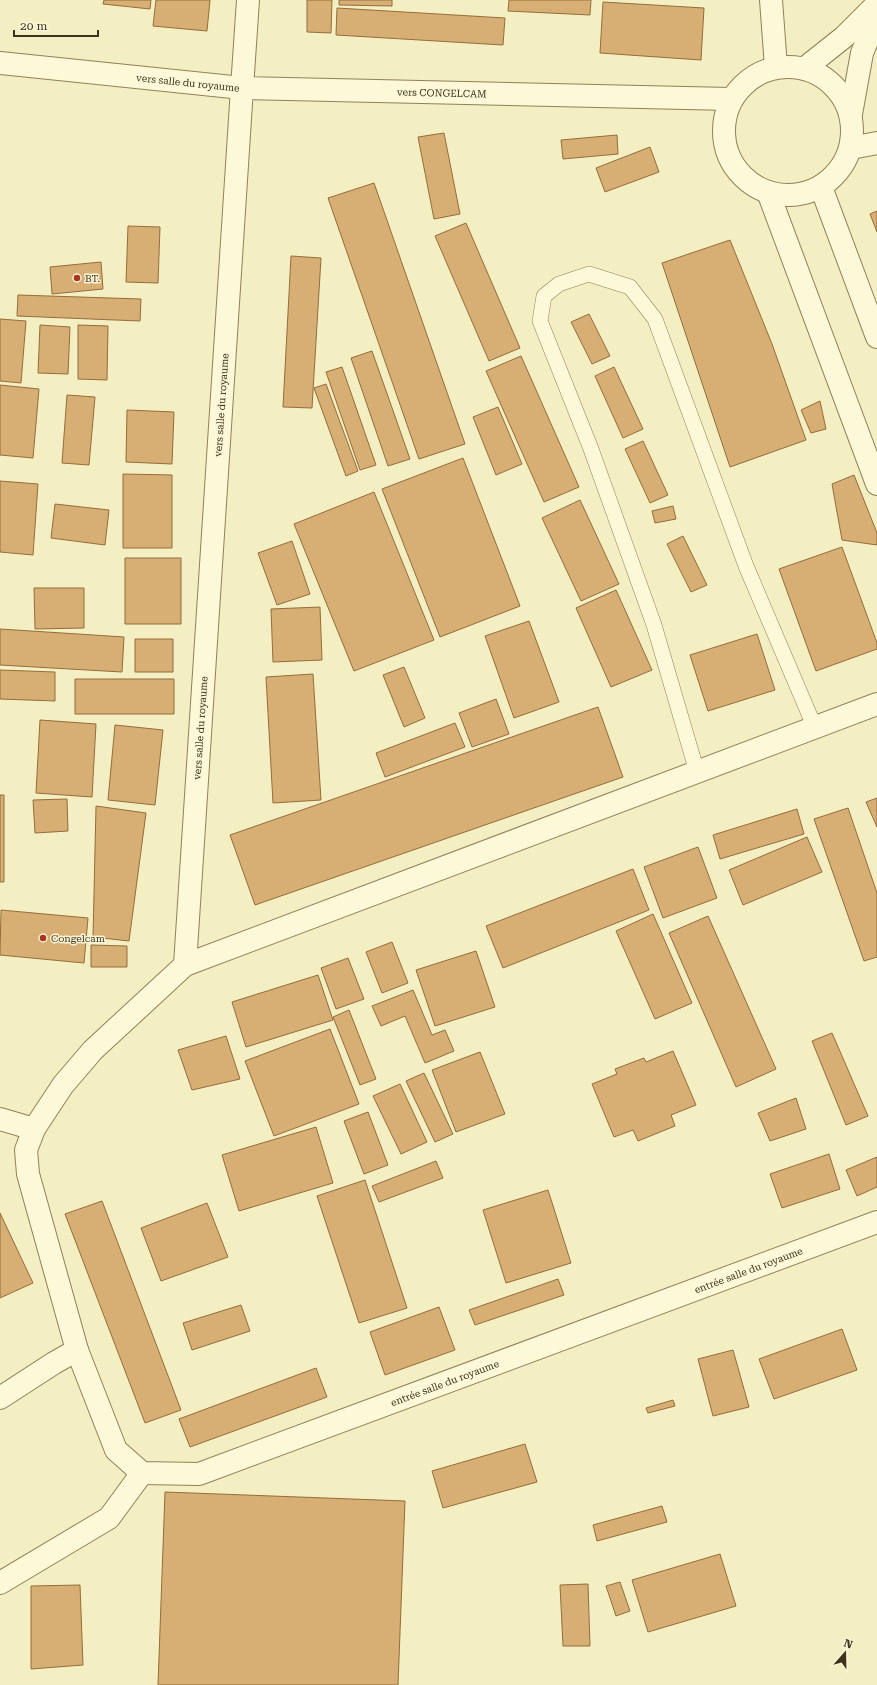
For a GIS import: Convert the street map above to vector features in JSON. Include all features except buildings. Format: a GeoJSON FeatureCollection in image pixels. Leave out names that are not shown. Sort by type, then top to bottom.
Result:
{"type":"FeatureCollection","features":[{"type":"Feature","properties":{"kind":"street"},"geometry":{"type":"LineString","coordinates":[[242,88],[248,0]]}},
{"type":"Feature","properties":{"kind":"street"},"geometry":{"type":"LineString","coordinates":[[771,0],[776,67]]}},
{"type":"Feature","properties":{"kind":"street"},"geometry":{"type":"LineString","coordinates":[[806,68],[844,37],[877,4]]}},
{"type":"Feature","properties":{"kind":"street"},"geometry":{"type":"LineString","coordinates":[[851,114],[834,86],[806,68],[776,67],[750,78],[730,99],[723,127],[727,155],[744,178],[768,192],[797,195],[821,186],[840,170],[851,148],[851,114],[862,53],[877,17]]}},
{"type":"Feature","properties":{"kind":"street","name":"vers salle du royaume"},"geometry":{"type":"LineString","coordinates":[[0,63],[242,88],[185,965]]}},
{"type":"Feature","properties":{"kind":"street","name":"vers CONGELCAM"},"geometry":{"type":"LineString","coordinates":[[242,88],[730,99]]}},
{"type":"Feature","properties":{"kind":"street"},"geometry":{"type":"LineString","coordinates":[[851,148],[877,143]]}},
{"type":"Feature","properties":{"kind":"street"},"geometry":{"type":"LineString","coordinates":[[821,186],[877,337]]}},
{"type":"Feature","properties":{"kind":"street"},"geometry":{"type":"LineString","coordinates":[[768,192],[877,484]]}},
{"type":"Feature","properties":{"kind":"street"},"geometry":{"type":"LineString","coordinates":[[0,1583],[109,1518],[142,1473],[116,1450],[78,1350],[28,1174],[26,1150],[34,1129],[63,1085],[93,1050],[185,965],[877,704]]}},
{"type":"Feature","properties":{"kind":"street"},"geometry":{"type":"LineString","coordinates":[[0,1119],[34,1129]]}},
{"type":"Feature","properties":{"kind":"street","name":"entrée salle du royaume"},"geometry":{"type":"LineString","coordinates":[[142,1473],[199,1474],[877,1222]]}},
{"type":"Feature","properties":{"kind":"street"},"geometry":{"type":"LineString","coordinates":[[0,1398],[54,1363],[78,1350]]}},
{"type":"Feature","properties":{"kind":"lane"},"geometry":{"type":"LineString","coordinates":[[697,772],[654,625],[591,449],[540,321],[544,296],[559,284],[589,274],[630,287],[655,319],[746,566],[815,728]]}},
{"type":"Feature","properties":{"kind":"place","name":"BT."},"geometry":{"type":"Point","coordinates":[77,278]}},
{"type":"Feature","properties":{"kind":"place","name":"Congelcam"},"geometry":{"type":"Point","coordinates":[43,938]}}]}
